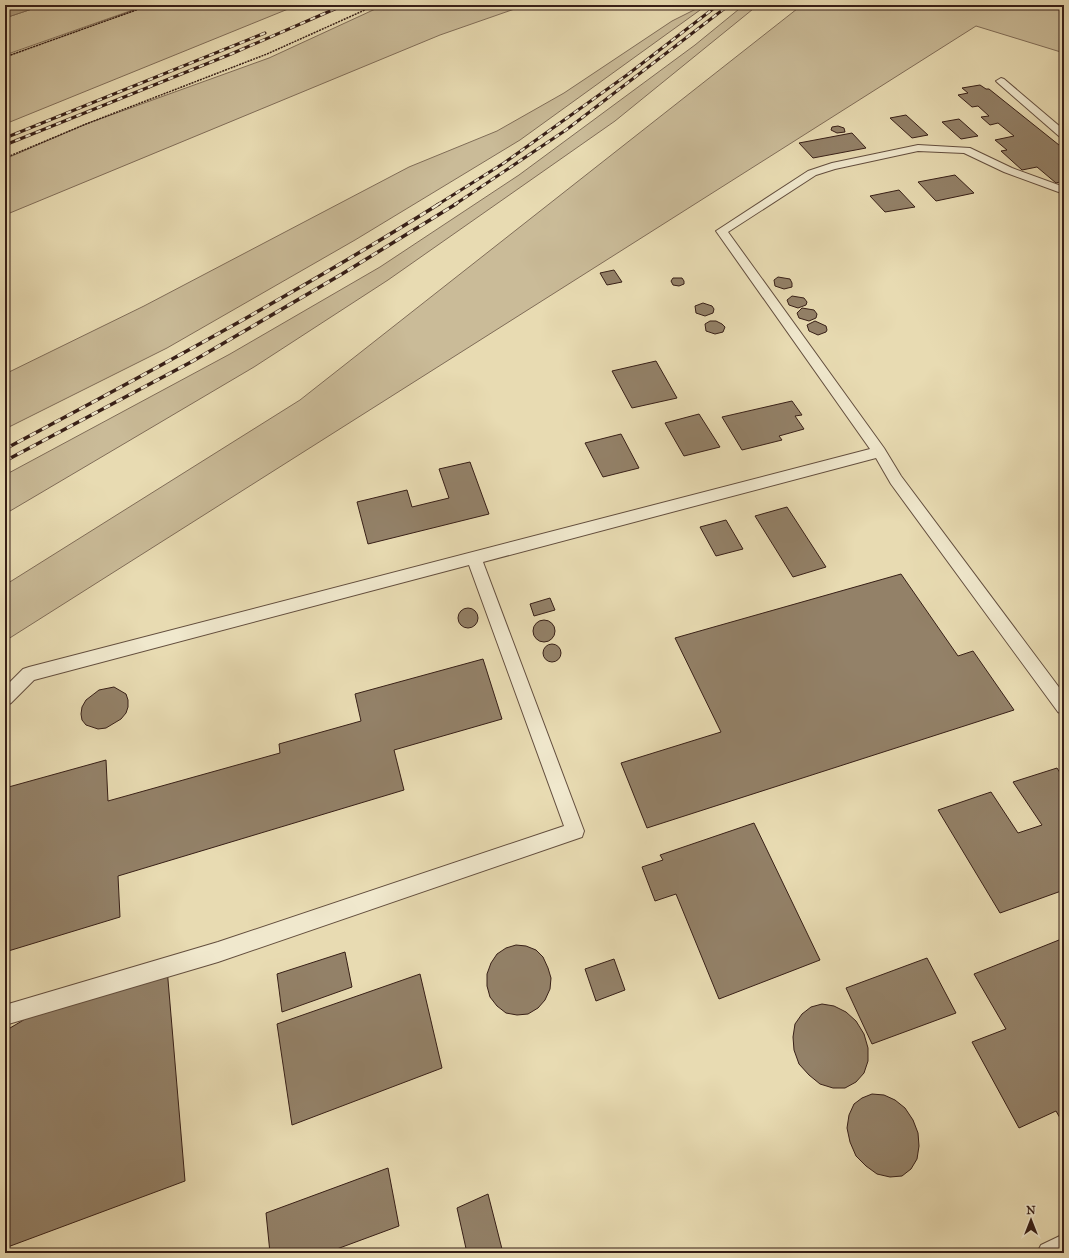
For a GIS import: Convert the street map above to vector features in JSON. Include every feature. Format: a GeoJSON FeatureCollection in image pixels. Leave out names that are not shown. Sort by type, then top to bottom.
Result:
{"type":"FeatureCollection","features":[{"type":"Feature","properties":{"kind":"lane"},"geometry":{"type":"LineString","coordinates":[[1001,81],[1064,135]]}},
{"type":"Feature","properties":{"kind":"lane"},"geometry":{"type":"LineString","coordinates":[[1064,191],[1008,170],[966,150],[918,148],[832,166],[812,174],[722,231],[879,452],[896,480],[1064,707]]}},
{"type":"Feature","properties":{"kind":"lane"},"geometry":{"type":"LineString","coordinates":[[5,698],[30,674],[879,452]]}},
{"type":"Feature","properties":{"kind":"lane"},"geometry":{"type":"LineString","coordinates":[[5,1015],[218,952],[574,831],[474,558]]}},
{"type":"Feature","properties":{"kind":"lane"},"geometry":{"type":"LineString","coordinates":[[1049,1253],[1064,1246]]}},
{"type":"Feature","properties":{"kind":"path"},"geometry":{"type":"LineString","coordinates":[[5,56],[150,5]]}},
{"type":"Feature","properties":{"kind":"path"},"geometry":{"type":"LineString","coordinates":[[5,158],[86,124],[267,54],[376,5]]}},
{"type":"Feature","properties":{"kind":"shaded area"},"geometry":{"type":"Polygon","coordinates":[[[5,5],[44,5],[5,18],[5,5]]]}},
{"type":"Feature","properties":{"kind":"shaded area"},"geometry":{"type":"Polygon","coordinates":[[[44,5],[147,5],[5,55],[5,18],[44,5]]]}},
{"type":"Feature","properties":{"kind":"shaded area"},"geometry":{"type":"Polygon","coordinates":[[[150,5],[298,5],[5,124],[5,57],[150,5]]]}},
{"type":"Feature","properties":{"kind":"shaded area"},"geometry":{"type":"Polygon","coordinates":[[[384,5],[526,5],[440,35],[5,215],[5,159],[86,124],[269,58],[384,5]]]}},
{"type":"Feature","properties":{"kind":"shaded area"},"geometry":{"type":"Polygon","coordinates":[[[704,5],[707,5],[520,140],[355,240],[167,348],[5,429],[5,374],[144,306],[409,167],[497,131],[564,93],[672,21],[704,5]]]}},
{"type":"Feature","properties":{"kind":"shaded area"},"geometry":{"type":"Polygon","coordinates":[[[744,5],[758,5],[615,121],[388,280],[254,367],[5,514],[5,475],[230,354],[380,267],[519,175],[695,45],[744,5]]]}},
{"type":"Feature","properties":{"kind":"shaded area"},"geometry":{"type":"Polygon","coordinates":[[[802,5],[1064,5],[1064,53],[976,26],[5,641],[5,585],[300,400],[802,5]]]}},
{"type":"Feature","properties":{"kind":"building"},"geometry":{"type":"Polygon","coordinates":[[[980,85],[986,89],[989,89],[1064,149],[1064,181],[1056,183],[1037,167],[1022,170],[1001,151],[1007,150],[995,140],[1014,136],[998,123],[990,125],[981,117],[989,116],[978,106],[972,107],[958,95],[968,93],[962,88],[980,85]]]}},
{"type":"Feature","properties":{"kind":"building"},"geometry":{"type":"Polygon","coordinates":[[[906,115],[928,135],[912,138],[890,118],[906,115]]]}},
{"type":"Feature","properties":{"kind":"building"},"geometry":{"type":"Polygon","coordinates":[[[959,119],[978,136],[961,139],[942,122],[959,119]]]}},
{"type":"Feature","properties":{"kind":"building"},"geometry":{"type":"Polygon","coordinates":[[[838,126],[844,128],[845,132],[837,133],[831,130],[832,127],[838,126]]]}},
{"type":"Feature","properties":{"kind":"building"},"geometry":{"type":"Polygon","coordinates":[[[852,133],[866,148],[813,158],[799,143],[852,133]]]}},
{"type":"Feature","properties":{"kind":"building"},"geometry":{"type":"Polygon","coordinates":[[[955,175],[974,193],[936,201],[918,182],[955,175]]]}},
{"type":"Feature","properties":{"kind":"building"},"geometry":{"type":"Polygon","coordinates":[[[899,190],[915,207],[885,212],[870,196],[899,190]]]}},
{"type":"Feature","properties":{"kind":"building"},"geometry":{"type":"Polygon","coordinates":[[[614,270],[622,282],[607,285],[600,273],[614,270]]]}},
{"type":"Feature","properties":{"kind":"building"},"geometry":{"type":"Polygon","coordinates":[[[778,277],[790,279],[792,287],[784,289],[775,286],[774,280],[778,277]]]}},
{"type":"Feature","properties":{"kind":"building"},"geometry":{"type":"Polygon","coordinates":[[[673,278],[682,278],[684,284],[679,286],[673,285],[671,281],[673,278]]]}},
{"type":"Feature","properties":{"kind":"building"},"geometry":{"type":"Polygon","coordinates":[[[792,296],[804,298],[807,302],[806,305],[798,308],[789,305],[787,300],[792,296]]]}},
{"type":"Feature","properties":{"kind":"building"},"geometry":{"type":"Polygon","coordinates":[[[703,303],[712,306],[714,309],[713,313],[705,316],[696,313],[695,306],[703,303]]]}},
{"type":"Feature","properties":{"kind":"building"},"geometry":{"type":"Polygon","coordinates":[[[802,308],[814,310],[817,314],[816,318],[809,321],[799,318],[797,313],[802,308]]]}},
{"type":"Feature","properties":{"kind":"building"},"geometry":{"type":"Polygon","coordinates":[[[710,321],[716,321],[722,324],[725,327],[723,332],[715,334],[706,331],[705,324],[710,321]]]}},
{"type":"Feature","properties":{"kind":"building"},"geometry":{"type":"Polygon","coordinates":[[[815,321],[826,326],[826,332],[818,335],[809,331],[807,325],[815,321]]]}},
{"type":"Feature","properties":{"kind":"building"},"geometry":{"type":"Polygon","coordinates":[[[656,361],[677,398],[632,408],[612,371],[656,361]]]}},
{"type":"Feature","properties":{"kind":"building"},"geometry":{"type":"Polygon","coordinates":[[[792,401],[802,415],[795,416],[804,429],[779,436],[782,440],[742,450],[722,417],[792,401]]]}},
{"type":"Feature","properties":{"kind":"building"},"geometry":{"type":"Polygon","coordinates":[[[699,414],[720,447],[684,456],[665,423],[699,414]]]}},
{"type":"Feature","properties":{"kind":"building"},"geometry":{"type":"Polygon","coordinates":[[[621,434],[639,468],[603,477],[585,443],[621,434]]]}},
{"type":"Feature","properties":{"kind":"building"},"geometry":{"type":"Polygon","coordinates":[[[470,462],[489,514],[368,544],[357,502],[407,490],[412,507],[449,498],[439,469],[470,462]]]}},
{"type":"Feature","properties":{"kind":"building"},"geometry":{"type":"Polygon","coordinates":[[[787,507],[826,567],[793,577],[755,516],[787,507]]]}},
{"type":"Feature","properties":{"kind":"building"},"geometry":{"type":"Polygon","coordinates":[[[726,520],[743,549],[716,556],[700,527],[726,520]]]}},
{"type":"Feature","properties":{"kind":"building"},"geometry":{"type":"Polygon","coordinates":[[[901,574],[958,656],[973,651],[1014,710],[647,828],[621,763],[721,732],[675,638],[901,574]]]}},
{"type":"Feature","properties":{"kind":"building"},"geometry":{"type":"Polygon","coordinates":[[[550,598],[555,610],[534,616],[530,604],[550,598]]]}},
{"type":"Feature","properties":{"kind":"building"},"geometry":{"type":"Polygon","coordinates":[[[468,608],[475,611],[478,618],[475,625],[468,628],[461,625],[458,618],[461,611],[468,608]]]}},
{"type":"Feature","properties":{"kind":"building"},"geometry":{"type":"Polygon","coordinates":[[[540,620],[548,620],[555,627],[555,635],[548,642],[540,642],[533,635],[533,627],[540,620]]]}},
{"type":"Feature","properties":{"kind":"building"},"geometry":{"type":"Polygon","coordinates":[[[552,644],[558,647],[561,653],[558,659],[552,662],[546,659],[543,653],[546,647],[552,644]]]}},
{"type":"Feature","properties":{"kind":"building"},"geometry":{"type":"Polygon","coordinates":[[[483,659],[502,719],[394,750],[404,790],[118,876],[120,917],[5,952],[5,788],[106,760],[108,801],[280,753],[279,744],[361,721],[355,694],[483,659]]]}},
{"type":"Feature","properties":{"kind":"building"},"geometry":{"type":"Polygon","coordinates":[[[114,687],[126,694],[128,707],[126,713],[121,719],[106,728],[98,729],[86,725],[82,720],[81,714],[82,707],[86,700],[99,690],[114,687]]]}},
{"type":"Feature","properties":{"kind":"building"},"geometry":{"type":"Polygon","coordinates":[[[1057,768],[1064,779],[1064,890],[1000,913],[938,810],[991,792],[1018,833],[1042,825],[1013,782],[1057,768]]]}},
{"type":"Feature","properties":{"kind":"building"},"geometry":{"type":"Polygon","coordinates":[[[754,823],[820,960],[719,999],[676,894],[655,901],[642,867],[663,860],[660,855],[754,823]]]}},
{"type":"Feature","properties":{"kind":"building"},"geometry":{"type":"Polygon","coordinates":[[[1064,938],[1064,1125],[1056,1111],[1019,1128],[972,1042],[1006,1029],[974,974],[1064,938]]]}},
{"type":"Feature","properties":{"kind":"building"},"geometry":{"type":"Polygon","coordinates":[[[516,945],[526,946],[536,950],[543,957],[551,978],[550,989],[545,1000],[538,1008],[528,1014],[517,1015],[506,1013],[497,1006],[490,997],[487,986],[487,974],[491,963],[497,954],[506,948],[516,945]]]}},
{"type":"Feature","properties":{"kind":"building"},"geometry":{"type":"Polygon","coordinates":[[[345,952],[352,987],[282,1012],[277,974],[345,952]]]}},
{"type":"Feature","properties":{"kind":"building"},"geometry":{"type":"Polygon","coordinates":[[[927,958],[956,1013],[872,1044],[846,988],[927,958]]]}},
{"type":"Feature","properties":{"kind":"building"},"geometry":{"type":"Polygon","coordinates":[[[614,959],[625,990],[596,1001],[585,969],[614,959]]]}},
{"type":"Feature","properties":{"kind":"building"},"geometry":{"type":"Polygon","coordinates":[[[167,968],[185,1181],[5,1248],[5,1034],[10,1028],[44,1008],[167,968]]]}},
{"type":"Feature","properties":{"kind":"building"},"geometry":{"type":"Polygon","coordinates":[[[420,974],[442,1068],[292,1125],[277,1024],[420,974]]]}},
{"type":"Feature","properties":{"kind":"building"},"geometry":{"type":"Polygon","coordinates":[[[822,1004],[834,1006],[846,1012],[856,1021],[864,1034],[868,1048],[868,1061],[864,1073],[856,1082],[845,1088],[833,1088],[820,1084],[799,1064],[794,1050],[793,1037],[795,1024],[802,1014],[811,1007],[822,1004]]]}},
{"type":"Feature","properties":{"kind":"building"},"geometry":{"type":"Polygon","coordinates":[[[872,1094],[884,1095],[895,1100],[905,1108],[913,1120],[918,1133],[919,1146],[917,1159],[911,1169],[902,1176],[890,1177],[877,1174],[856,1156],[850,1142],[847,1128],[849,1115],[854,1104],[862,1098],[872,1094]]]}},
{"type":"Feature","properties":{"kind":"building"},"geometry":{"type":"Polygon","coordinates":[[[388,1168],[399,1226],[326,1253],[270,1253],[266,1213],[388,1168]]]}},
{"type":"Feature","properties":{"kind":"building"},"geometry":{"type":"Polygon","coordinates":[[[488,1194],[503,1253],[467,1253],[457,1208],[488,1194]]]}},
{"type":"Feature","properties":{"kind":"railway"},"geometry":{"type":"LineString","coordinates":[[5,145],[231,54],[344,5]]}},
{"type":"Feature","properties":{"kind":"railway"},"geometry":{"type":"LineString","coordinates":[[437,205],[504,163],[627,75],[718,5]]}},
{"type":"Feature","properties":{"kind":"railway"},"geometry":{"type":"LineString","coordinates":[[454,205],[566,130],[729,5]]}},
{"type":"Feature","properties":{"kind":"railway"},"geometry":{"type":"LineString","coordinates":[[5,138],[265,33]]}},
{"type":"Feature","properties":{"kind":"railway"},"geometry":{"type":"LineString","coordinates":[[5,449],[278,300],[386,237],[439,204]]}},
{"type":"Feature","properties":{"kind":"railway"},"geometry":{"type":"LineString","coordinates":[[5,461],[193,361],[342,274],[456,204]]}}]}
